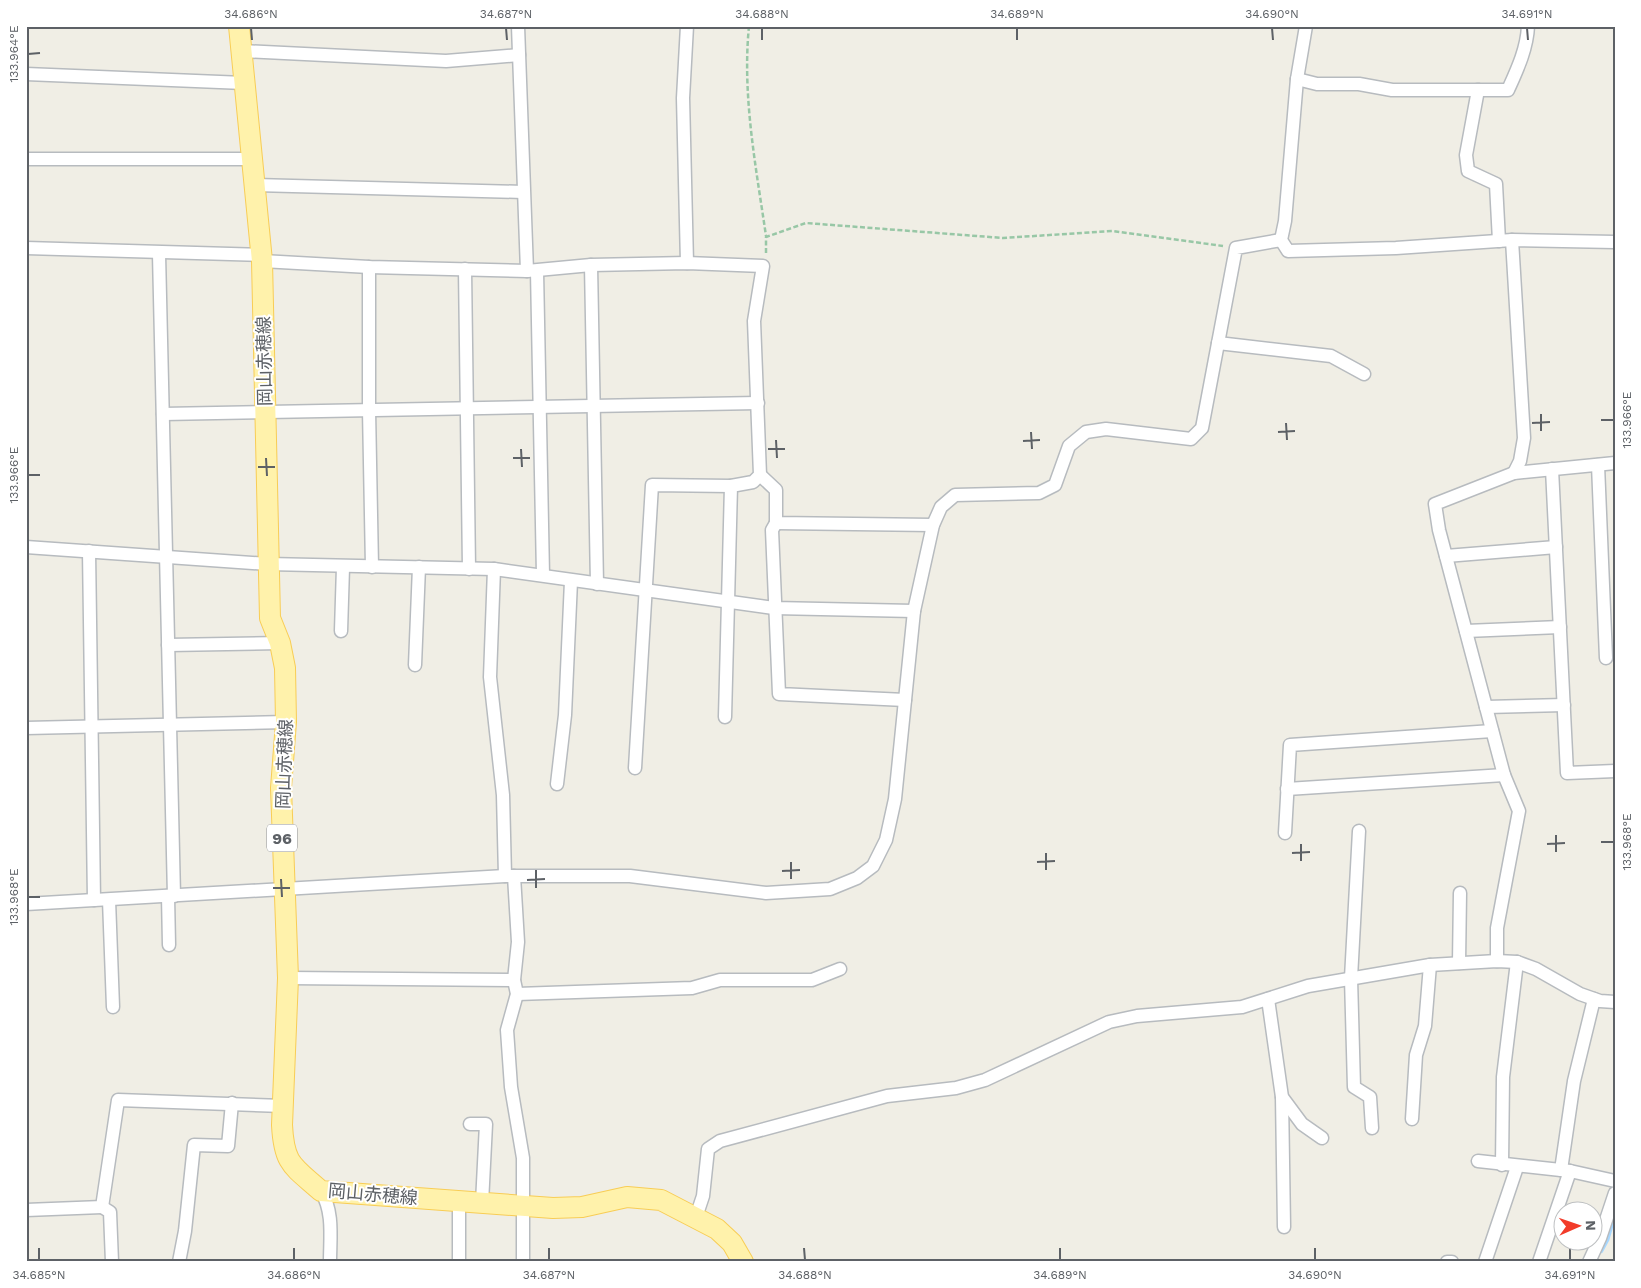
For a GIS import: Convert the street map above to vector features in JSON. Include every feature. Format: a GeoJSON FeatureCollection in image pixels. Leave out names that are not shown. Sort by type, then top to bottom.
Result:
{"type":"FeatureCollection","features":[{"type":"Feature","properties":{"kind":"main road","name":"岡山赤穂線"},"geometry":{"type":"LineString","coordinates":[[239,26],[262,258],[270,618],[280,643],[285,668],[286,722],[281,788],[283,889],[288,978],[283,1149],[296,1170],[321,1191],[522,1206],[582,1207],[627,1197],[661,1200],[717,1229],[732,1243],[743,1262]]}},
{"type":"Feature","properties":{"kind":"street"},"geometry":{"type":"LineString","coordinates":[[518,26],[523,192],[532,271],[539,408],[543,575]]}},
{"type":"Feature","properties":{"kind":"street"},"geometry":{"type":"LineString","coordinates":[[687,26],[683,98],[687,263]]}},
{"type":"Feature","properties":{"kind":"street"},"geometry":{"type":"LineString","coordinates":[[1306,26],[1297,79],[1285,221],[1281,240],[1288,252],[1505,241],[1615,242]]}},
{"type":"Feature","properties":{"kind":"street"},"geometry":{"type":"LineString","coordinates":[[1297,79],[1318,84],[1359,84],[1392,90],[1508,90],[1520,64],[1528,37],[1528,26]]}},
{"type":"Feature","properties":{"kind":"street"},"geometry":{"type":"LineString","coordinates":[[242,51],[446,61],[519,55]]}},
{"type":"Feature","properties":{"kind":"street"},"geometry":{"type":"LineString","coordinates":[[26,74],[244,83]]}},
{"type":"Feature","properties":{"kind":"street"},"geometry":{"type":"LineString","coordinates":[[1478,90],[1466,155],[1468,171],[1496,184],[1505,241],[1524,438],[1520,461],[1514,473]]}},
{"type":"Feature","properties":{"kind":"street"},"geometry":{"type":"LineString","coordinates":[[26,159],[253,159]]}},
{"type":"Feature","properties":{"kind":"street"},"geometry":{"type":"LineString","coordinates":[[255,185],[523,192]]}},
{"type":"Feature","properties":{"kind":"street"},"geometry":{"type":"LineString","coordinates":[[26,904],[510,876],[630,876],[766,893],[830,889],[858,878],[873,866],[886,840],[895,800],[914,611],[934,525],[941,507],[955,495],[1039,493],[1055,485],[1069,446],[1086,432],[1106,430],[1190,439],[1202,428],[1236,248],[1281,240]]}},
{"type":"Feature","properties":{"kind":"street"},"geometry":{"type":"LineString","coordinates":[[26,248],[262,258],[369,267],[465,270],[532,271],[591,265],[687,263],[763,266],[754,321],[760,475],[776,490],[776,523],[772,530],[779,694],[905,700]]}},
{"type":"Feature","properties":{"kind":"street"},"geometry":{"type":"LineString","coordinates":[[159,254],[170,725],[171,896],[169,945]]}},
{"type":"Feature","properties":{"kind":"street"},"geometry":{"type":"LineString","coordinates":[[591,265],[597,584]]}},
{"type":"Feature","properties":{"kind":"street"},"geometry":{"type":"LineString","coordinates":[[369,267],[372,567]]}},
{"type":"Feature","properties":{"kind":"street"},"geometry":{"type":"LineString","coordinates":[[465,270],[465,409],[469,569]]}},
{"type":"Feature","properties":{"kind":"street"},"geometry":{"type":"LineString","coordinates":[[1218,343],[1331,356],[1364,374]]}},
{"type":"Feature","properties":{"kind":"street"},"geometry":{"type":"LineString","coordinates":[[163,414],[758,403]]}},
{"type":"Feature","properties":{"kind":"street"},"geometry":{"type":"LineString","coordinates":[[1497,961],[1497,928],[1519,811],[1504,775],[1446,556],[1435,504],[1514,473],[1615,463]]}},
{"type":"Feature","properties":{"kind":"street"},"geometry":{"type":"LineString","coordinates":[[1598,465],[1606,658]]}},
{"type":"Feature","properties":{"kind":"street"},"geometry":{"type":"LineString","coordinates":[[1552,469],[1567,773],[1615,771]]}},
{"type":"Feature","properties":{"kind":"street"},"geometry":{"type":"LineString","coordinates":[[635,768],[652,485],[731,486],[753,482],[760,475]]}},
{"type":"Feature","properties":{"kind":"street"},"geometry":{"type":"LineString","coordinates":[[725,718],[731,486]]}},
{"type":"Feature","properties":{"kind":"street"},"geometry":{"type":"LineString","coordinates":[[776,523],[934,525]]}},
{"type":"Feature","properties":{"kind":"street"},"geometry":{"type":"LineString","coordinates":[[26,547],[268,564],[494,569],[774,608],[914,611]]}},
{"type":"Feature","properties":{"kind":"street"},"geometry":{"type":"LineString","coordinates":[[1446,556],[1556,547]]}},
{"type":"Feature","properties":{"kind":"street"},"geometry":{"type":"LineString","coordinates":[[89,551],[94,900]]}},
{"type":"Feature","properties":{"kind":"street"},"geometry":{"type":"LineString","coordinates":[[341,631],[343,567]]}},
{"type":"Feature","properties":{"kind":"street"},"geometry":{"type":"LineString","coordinates":[[415,665],[419,567]]}},
{"type":"Feature","properties":{"kind":"street"},"geometry":{"type":"LineString","coordinates":[[494,569],[490,677],[518,942],[514,980],[518,994],[507,1030],[511,1087],[523,1158],[523,1262]]}},
{"type":"Feature","properties":{"kind":"street"},"geometry":{"type":"LineString","coordinates":[[557,784],[565,716],[571,581]]}},
{"type":"Feature","properties":{"kind":"street"},"geometry":{"type":"LineString","coordinates":[[1466,631],[1560,627]]}},
{"type":"Feature","properties":{"kind":"street"},"geometry":{"type":"LineString","coordinates":[[168,645],[280,643]]}},
{"type":"Feature","properties":{"kind":"street"},"geometry":{"type":"LineString","coordinates":[[1486,707],[1564,705]]}},
{"type":"Feature","properties":{"kind":"street"},"geometry":{"type":"LineString","coordinates":[[26,728],[286,722]]}},
{"type":"Feature","properties":{"kind":"street"},"geometry":{"type":"LineString","coordinates":[[1285,833],[1290,745],[1492,730]]}},
{"type":"Feature","properties":{"kind":"street"},"geometry":{"type":"LineString","coordinates":[[1287,789],[1504,775]]}},
{"type":"Feature","properties":{"kind":"street"},"geometry":{"type":"LineString","coordinates":[[1359,831],[1350,978],[1354,1087],[1370,1097],[1372,1128]]}},
{"type":"Feature","properties":{"kind":"street"},"geometry":{"type":"LineString","coordinates":[[1459,963],[1460,893]]}},
{"type":"Feature","properties":{"kind":"street"},"geometry":{"type":"LineString","coordinates":[[109,900],[113,1007]]}},
{"type":"Feature","properties":{"kind":"street"},"geometry":{"type":"LineString","coordinates":[[696,1217],[703,1196],[708,1149],[720,1141],[887,1096],[956,1088],[985,1080],[1109,1022],[1137,1016],[1242,1007],[1308,986],[1430,965],[1497,961],[1517,962],[1536,969],[1580,994],[1594,999],[1615,1002]]}},
{"type":"Feature","properties":{"kind":"street"},"geometry":{"type":"LineString","coordinates":[[1502,1165],[1503,1076],[1517,962]]}},
{"type":"Feature","properties":{"kind":"street"},"geometry":{"type":"LineString","coordinates":[[1412,1119],[1416,1055],[1426,1026],[1430,965]]}},
{"type":"Feature","properties":{"kind":"street"},"geometry":{"type":"LineString","coordinates":[[518,994],[692,988],[720,980],[812,980],[840,969]]}},
{"type":"Feature","properties":{"kind":"street"},"geometry":{"type":"LineString","coordinates":[[288,978],[514,980]]}},
{"type":"Feature","properties":{"kind":"street"},"geometry":{"type":"LineString","coordinates":[[1268,999],[1282,1097],[1284,1227]]}},
{"type":"Feature","properties":{"kind":"street"},"geometry":{"type":"LineString","coordinates":[[1539,1262],[1566,1170],[1574,1081],[1594,999]]}},
{"type":"Feature","properties":{"kind":"street"},"geometry":{"type":"LineString","coordinates":[[1282,1097],[1302,1124],[1322,1138]]}},
{"type":"Feature","properties":{"kind":"street"},"geometry":{"type":"LineString","coordinates":[[102,1207],[118,1100],[283,1106]]}},
{"type":"Feature","properties":{"kind":"street"},"geometry":{"type":"LineString","coordinates":[[179,1262],[185,1231],[194,1145],[228,1146],[232,1103]]}},
{"type":"Feature","properties":{"kind":"street"},"geometry":{"type":"LineString","coordinates":[[470,1124],[486,1124],[482,1204]]}},
{"type":"Feature","properties":{"kind":"street"},"geometry":{"type":"LineString","coordinates":[[1478,1161],[1502,1165],[1566,1170],[1615,1182]]}},
{"type":"Feature","properties":{"kind":"street"},"geometry":{"type":"LineString","coordinates":[[1485,1262],[1517,1166]]}},
{"type":"Feature","properties":{"kind":"street"},"geometry":{"type":"LineString","coordinates":[[321,1191],[327,1202],[330,1215],[330,1262]]}},
{"type":"Feature","properties":{"kind":"street"},"geometry":{"type":"LineString","coordinates":[[1589,1262],[1600,1238],[1615,1193]]}},
{"type":"Feature","properties":{"kind":"street"},"geometry":{"type":"LineString","coordinates":[[459,1202],[459,1262]]}},
{"type":"Feature","properties":{"kind":"street"},"geometry":{"type":"LineString","coordinates":[[26,1210],[102,1207],[110,1212],[112,1262]]}},
{"type":"Feature","properties":{"kind":"street"},"geometry":{"type":"LineString","coordinates":[[1447,1262],[1452,1262]]}},
{"type":"Feature","properties":{"kind":"path"},"geometry":{"type":"LineString","coordinates":[[749,26],[747,51],[752,144],[766,237],[767,261],[763,266]]}},
{"type":"Feature","properties":{"kind":"path"},"geometry":{"type":"LineString","coordinates":[[766,237],[806,223],[1003,238],[1112,231],[1236,248]]}},
{"type":"Feature","properties":{"kind":"waterway"},"geometry":{"type":"LineString","coordinates":[[1601,1251],[1607,1240],[1614,1216]]}}]}
